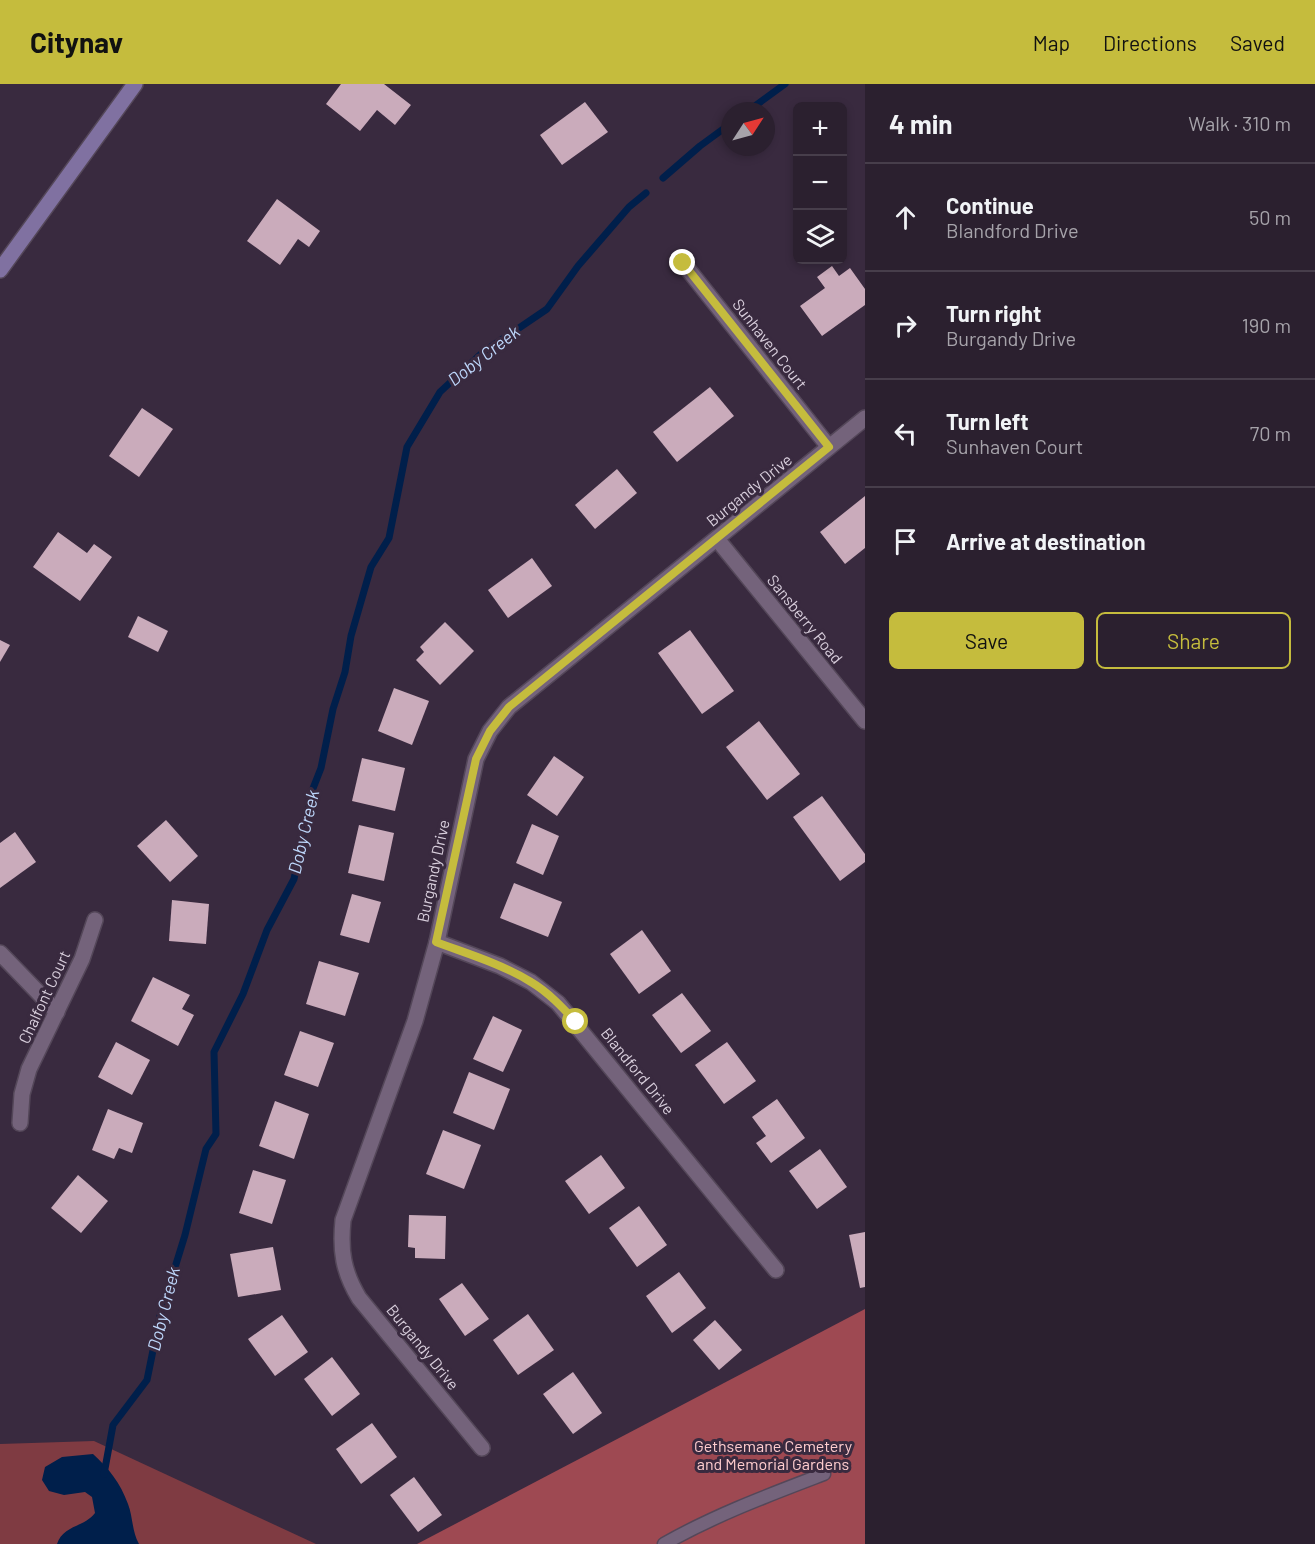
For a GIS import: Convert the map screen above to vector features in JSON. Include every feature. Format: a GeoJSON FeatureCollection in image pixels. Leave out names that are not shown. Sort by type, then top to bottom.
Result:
{"type":"FeatureCollection","features":[{"type":"Feature","properties":{"kind":"main road"},"geometry":{"type":"LineString","coordinates":[[0,270],[135,84]]}},
{"type":"Feature","properties":{"kind":"street","name":"Sunhaven Court"},"geometry":{"type":"LineString","coordinates":[[683,263],[829,447]]}},
{"type":"Feature","properties":{"kind":"street","name":"Burgandy Drive"},"geometry":{"type":"LineString","coordinates":[[482,1448],[359,1298],[346,1270],[341,1245],[343,1220],[415,1021],[436,942],[476,759],[490,731],[509,707],[865,418]]}},
{"type":"Feature","properties":{"kind":"street","name":"Sansberry Road"},"geometry":{"type":"LineString","coordinates":[[717,539],[865,721]]}},
{"type":"Feature","properties":{"kind":"street","name":"Chalfont Court"},"geometry":{"type":"LineString","coordinates":[[20,1123],[22,1094],[30,1069],[82,959],[95,920]]}},
{"type":"Feature","properties":{"kind":"street","name":"Blandford Drive"},"geometry":{"type":"LineString","coordinates":[[436,942],[500,966],[531,982],[558,1003],[776,1270]]}},
{"type":"Feature","properties":{"kind":"street"},"geometry":{"type":"LineString","coordinates":[[0,953],[57,1012]]}},
{"type":"Feature","properties":{"kind":"lane"},"geometry":{"type":"LineString","coordinates":[[664,1544],[741,1505],[824,1474]]}},
{"type":"Feature","properties":{"kind":"shaded area"},"geometry":{"type":"Polygon","coordinates":[[[94,1441],[316,1544],[0,1544],[0,1444],[94,1441]]]}},
{"type":"Feature","properties":{"kind":"green space","name":"Gethsemane Cemetery and Memorial Gardens"},"geometry":{"type":"Polygon","coordinates":[[[865,1309],[865,1544],[417,1544],[865,1309]]]}},
{"type":"Feature","properties":{"kind":"water"},"geometry":{"type":"Polygon","coordinates":[[[93,1454],[118,1482],[130,1509],[139,1544],[57,1544],[64,1533],[91,1518],[95,1513],[92,1497],[85,1492],[64,1495],[49,1491],[42,1480],[45,1467],[62,1457],[93,1454]]]}},
{"type":"Feature","properties":{"kind":"building"},"geometry":{"type":"Polygon","coordinates":[[[341,84],[384,84],[411,105],[395,125],[377,110],[360,131],[326,104],[341,84]]]}},
{"type":"Feature","properties":{"kind":"building"},"geometry":{"type":"Polygon","coordinates":[[[585,102],[608,132],[562,165],[540,135],[585,102]]]}},
{"type":"Feature","properties":{"kind":"building"},"geometry":{"type":"Polygon","coordinates":[[[277,199],[320,231],[309,247],[298,239],[280,265],[247,241],[277,199]]]}},
{"type":"Feature","properties":{"kind":"building"},"geometry":{"type":"Polygon","coordinates":[[[832,266],[839,276],[850,268],[865,289],[865,305],[822,336],[800,306],[825,288],[817,277],[832,266]]]}},
{"type":"Feature","properties":{"kind":"building"},"geometry":{"type":"Polygon","coordinates":[[[710,387],[734,416],[677,462],[653,432],[710,387]]]}},
{"type":"Feature","properties":{"kind":"building"},"geometry":{"type":"Polygon","coordinates":[[[142,408],[173,429],[139,477],[109,456],[142,408]]]}},
{"type":"Feature","properties":{"kind":"building"},"geometry":{"type":"Polygon","coordinates":[[[617,469],[637,493],[595,529],[575,505],[617,469]]]}},
{"type":"Feature","properties":{"kind":"building"},"geometry":{"type":"Polygon","coordinates":[[[865,496],[865,548],[845,564],[820,532],[865,496]]]}},
{"type":"Feature","properties":{"kind":"building"},"geometry":{"type":"Polygon","coordinates":[[[58,532],[87,553],[94,544],[112,557],[80,601],[33,567],[58,532]]]}},
{"type":"Feature","properties":{"kind":"building"},"geometry":{"type":"Polygon","coordinates":[[[532,558],[552,586],[508,618],[488,590],[532,558]]]}},
{"type":"Feature","properties":{"kind":"building"},"geometry":{"type":"Polygon","coordinates":[[[138,616],[168,631],[158,652],[128,637],[138,616]]]}},
{"type":"Feature","properties":{"kind":"building"},"geometry":{"type":"Polygon","coordinates":[[[445,622],[474,651],[440,685],[416,660],[424,652],[420,647],[445,622]]]}},
{"type":"Feature","properties":{"kind":"building"},"geometry":{"type":"Polygon","coordinates":[[[690,630],[734,691],[702,714],[658,653],[690,630]]]}},
{"type":"Feature","properties":{"kind":"building"},"geometry":{"type":"Polygon","coordinates":[[[0,640],[10,645],[0,662],[0,640]]]}},
{"type":"Feature","properties":{"kind":"building"},"geometry":{"type":"Polygon","coordinates":[[[394,688],[429,701],[412,745],[378,731],[394,688]]]}},
{"type":"Feature","properties":{"kind":"building"},"geometry":{"type":"Polygon","coordinates":[[[759,721],[800,774],[767,800],[726,747],[759,721]]]}},
{"type":"Feature","properties":{"kind":"building"},"geometry":{"type":"Polygon","coordinates":[[[554,756],[584,777],[557,816],[527,795],[554,756]]]}},
{"type":"Feature","properties":{"kind":"building"},"geometry":{"type":"Polygon","coordinates":[[[362,758],[405,768],[395,811],[352,801],[362,758]]]}},
{"type":"Feature","properties":{"kind":"building"},"geometry":{"type":"Polygon","coordinates":[[[822,796],[865,854],[865,862],[840,881],[793,817],[822,796]]]}},
{"type":"Feature","properties":{"kind":"building"},"geometry":{"type":"Polygon","coordinates":[[[166,820],[198,856],[170,882],[137,846],[166,820]]]}},
{"type":"Feature","properties":{"kind":"building"},"geometry":{"type":"Polygon","coordinates":[[[532,824],[559,836],[543,875],[516,863],[532,824]]]}},
{"type":"Feature","properties":{"kind":"building"},"geometry":{"type":"Polygon","coordinates":[[[359,825],[394,833],[384,881],[348,873],[359,825]]]}},
{"type":"Feature","properties":{"kind":"building"},"geometry":{"type":"Polygon","coordinates":[[[15,832],[36,862],[0,888],[0,843],[15,832]]]}},
{"type":"Feature","properties":{"kind":"building"},"geometry":{"type":"Polygon","coordinates":[[[514,883],[562,902],[548,937],[500,918],[514,883]]]}},
{"type":"Feature","properties":{"kind":"building"},"geometry":{"type":"Polygon","coordinates":[[[352,894],[381,902],[369,943],[340,935],[352,894]]]}},
{"type":"Feature","properties":{"kind":"building"},"geometry":{"type":"Polygon","coordinates":[[[172,900],[209,904],[206,944],[169,941],[172,900]]]}},
{"type":"Feature","properties":{"kind":"building"},"geometry":{"type":"Polygon","coordinates":[[[642,930],[671,971],[639,994],[610,954],[642,930]]]}},
{"type":"Feature","properties":{"kind":"building"},"geometry":{"type":"Polygon","coordinates":[[[319,961],[359,973],[345,1016],[306,1004],[319,961]]]}},
{"type":"Feature","properties":{"kind":"building"},"geometry":{"type":"Polygon","coordinates":[[[153,977],[190,995],[182,1009],[194,1015],[178,1046],[131,1021],[153,977]]]}},
{"type":"Feature","properties":{"kind":"building"},"geometry":{"type":"Polygon","coordinates":[[[682,993],[711,1031],[681,1053],[652,1015],[682,993]]]}},
{"type":"Feature","properties":{"kind":"building"},"geometry":{"type":"Polygon","coordinates":[[[493,1016],[522,1030],[503,1072],[473,1059],[493,1016]]]}},
{"type":"Feature","properties":{"kind":"building"},"geometry":{"type":"Polygon","coordinates":[[[300,1031],[334,1043],[318,1087],[284,1075],[300,1031]]]}},
{"type":"Feature","properties":{"kind":"building"},"geometry":{"type":"Polygon","coordinates":[[[116,1042],[150,1060],[132,1095],[98,1077],[116,1042]]]}},
{"type":"Feature","properties":{"kind":"building"},"geometry":{"type":"Polygon","coordinates":[[[727,1042],[756,1081],[724,1104],[695,1065],[727,1042]]]}},
{"type":"Feature","properties":{"kind":"building"},"geometry":{"type":"Polygon","coordinates":[[[469,1072],[510,1089],[494,1130],[453,1113],[469,1072]]]}},
{"type":"Feature","properties":{"kind":"building"},"geometry":{"type":"Polygon","coordinates":[[[777,1099],[805,1138],[771,1163],[756,1143],[766,1136],[752,1117],[777,1099]]]}},
{"type":"Feature","properties":{"kind":"building"},"geometry":{"type":"Polygon","coordinates":[[[275,1101],[309,1114],[294,1159],[259,1146],[275,1101]]]}},
{"type":"Feature","properties":{"kind":"building"},"geometry":{"type":"Polygon","coordinates":[[[108,1109],[143,1123],[132,1153],[119,1148],[114,1159],[92,1150],[108,1109]]]}},
{"type":"Feature","properties":{"kind":"building"},"geometry":{"type":"Polygon","coordinates":[[[443,1130],[481,1145],[464,1189],[426,1174],[443,1130]]]}},
{"type":"Feature","properties":{"kind":"building"},"geometry":{"type":"Polygon","coordinates":[[[820,1149],[847,1187],[817,1209],[789,1171],[820,1149]]]}},
{"type":"Feature","properties":{"kind":"building"},"geometry":{"type":"Polygon","coordinates":[[[601,1155],[625,1188],[589,1214],[565,1181],[601,1155]]]}},
{"type":"Feature","properties":{"kind":"building"},"geometry":{"type":"Polygon","coordinates":[[[253,1170],[286,1180],[272,1224],[239,1213],[253,1170]]]}},
{"type":"Feature","properties":{"kind":"building"},"geometry":{"type":"Polygon","coordinates":[[[78,1175],[108,1201],[81,1233],[51,1208],[78,1175]]]}},
{"type":"Feature","properties":{"kind":"building"},"geometry":{"type":"Polygon","coordinates":[[[639,1206],[667,1245],[637,1267],[609,1228],[639,1206]]]}},
{"type":"Feature","properties":{"kind":"building"},"geometry":{"type":"Polygon","coordinates":[[[409,1215],[446,1216],[445,1259],[415,1258],[415,1248],[408,1247],[409,1215]]]}},
{"type":"Feature","properties":{"kind":"building"},"geometry":{"type":"Polygon","coordinates":[[[865,1232],[865,1287],[860,1288],[849,1235],[865,1232]]]}},
{"type":"Feature","properties":{"kind":"building"},"geometry":{"type":"Polygon","coordinates":[[[273,1247],[281,1290],[238,1297],[230,1254],[273,1247]]]}},
{"type":"Feature","properties":{"kind":"building"},"geometry":{"type":"Polygon","coordinates":[[[679,1272],[706,1308],[672,1333],[646,1296],[679,1272]]]}},
{"type":"Feature","properties":{"kind":"building"},"geometry":{"type":"Polygon","coordinates":[[[462,1283],[489,1319],[465,1336],[439,1299],[462,1283]]]}},
{"type":"Feature","properties":{"kind":"building"},"geometry":{"type":"Polygon","coordinates":[[[528,1314],[554,1350],[518,1375],[493,1340],[528,1314]]]}},
{"type":"Feature","properties":{"kind":"building"},"geometry":{"type":"Polygon","coordinates":[[[282,1315],[308,1352],[275,1376],[248,1339],[282,1315]]]}},
{"type":"Feature","properties":{"kind":"building"},"geometry":{"type":"Polygon","coordinates":[[[715,1320],[742,1350],[719,1370],[693,1340],[715,1320]]]}},
{"type":"Feature","properties":{"kind":"building"},"geometry":{"type":"Polygon","coordinates":[[[332,1357],[360,1394],[332,1416],[304,1379],[332,1357]]]}},
{"type":"Feature","properties":{"kind":"building"},"geometry":{"type":"Polygon","coordinates":[[[573,1372],[602,1413],[573,1434],[543,1394],[573,1372]]]}},
{"type":"Feature","properties":{"kind":"building"},"geometry":{"type":"Polygon","coordinates":[[[372,1423],[397,1457],[361,1484],[336,1449],[372,1423]]]}},
{"type":"Feature","properties":{"kind":"building"},"geometry":{"type":"Polygon","coordinates":[[[414,1477],[442,1515],[418,1532],[390,1495],[414,1477]]]}},
{"type":"Feature","properties":{"kind":"waterway","name":"Doby Creek"},"geometry":{"type":"LineString","coordinates":[[760,102],[785,84]]}},
{"type":"Feature","properties":{"kind":"waterway","name":"Doby Creek"},"geometry":{"type":"LineString","coordinates":[[663,178],[721,131]]}},
{"type":"Feature","properties":{"kind":"waterway","name":"Doby Creek"},"geometry":{"type":"LineString","coordinates":[[104,1474],[113,1425],[147,1380],[160,1316],[185,1235],[206,1149],[216,1134],[214,1052],[243,994],[267,930],[294,879],[312,791],[321,768],[333,709],[345,672],[351,636],[371,567],[389,538],[407,447],[440,392],[482,353],[547,309],[578,266],[629,207],[646,193]]}},
{"type":"Feature","properties":{"kind":"route"},"geometry":{"type":"LineString","coordinates":[[576,1022],[558,1003],[531,982],[500,966],[436,942],[476,759],[490,731],[509,707],[829,447],[683,263]]}}]}
